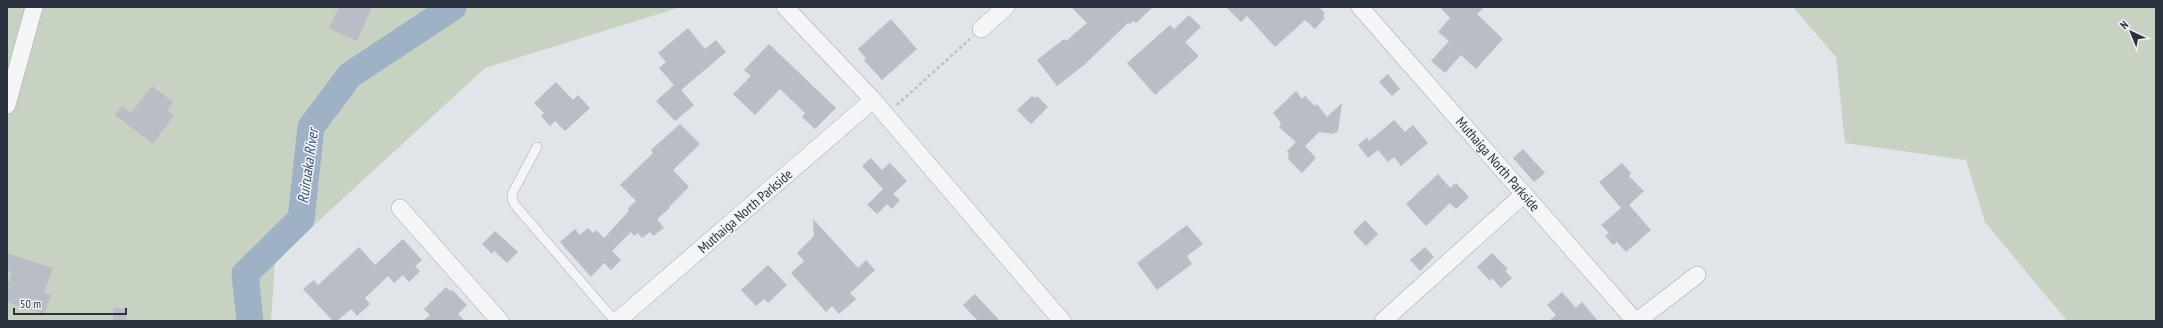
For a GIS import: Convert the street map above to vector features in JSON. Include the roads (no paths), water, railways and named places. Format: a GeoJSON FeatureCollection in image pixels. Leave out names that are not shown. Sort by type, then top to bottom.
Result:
{"type":"FeatureCollection","features":[{"type":"Feature","properties":{"kind":"street"},"geometry":{"type":"LineString","coordinates":[[7,105],[34,7]]}},
{"type":"Feature","properties":{"kind":"street"},"geometry":{"type":"LineString","coordinates":[[785,7],[874,100],[1062,321]]}},
{"type":"Feature","properties":{"kind":"street"},"geometry":{"type":"LineString","coordinates":[[981,29],[1006,7]]}},
{"type":"Feature","properties":{"kind":"street","name":"Muthaiga North Parkside"},"geometry":{"type":"LineString","coordinates":[[1360,7],[1636,321]]}},
{"type":"Feature","properties":{"kind":"street","name":"Muthaiga North Parkside"},"geometry":{"type":"LineString","coordinates":[[616,321],[874,100]]}},
{"type":"Feature","properties":{"kind":"street"},"geometry":{"type":"LineString","coordinates":[[1383,321],[1524,194]]}},
{"type":"Feature","properties":{"kind":"street"},"geometry":{"type":"LineString","coordinates":[[400,208],[500,321]]}},
{"type":"Feature","properties":{"kind":"street"},"geometry":{"type":"LineString","coordinates":[[1636,321],[1697,275]]}},
{"type":"Feature","properties":{"kind":"lane"},"geometry":{"type":"LineString","coordinates":[[538,147],[513,192],[512,198],[515,205],[616,321]]}},
{"type":"Feature","properties":{"kind":"waterway","name":"Ruiruaka River"},"geometry":{"type":"LineString","coordinates":[[250,321],[245,274],[301,219],[311,127],[350,75],[453,7]]}}]}
